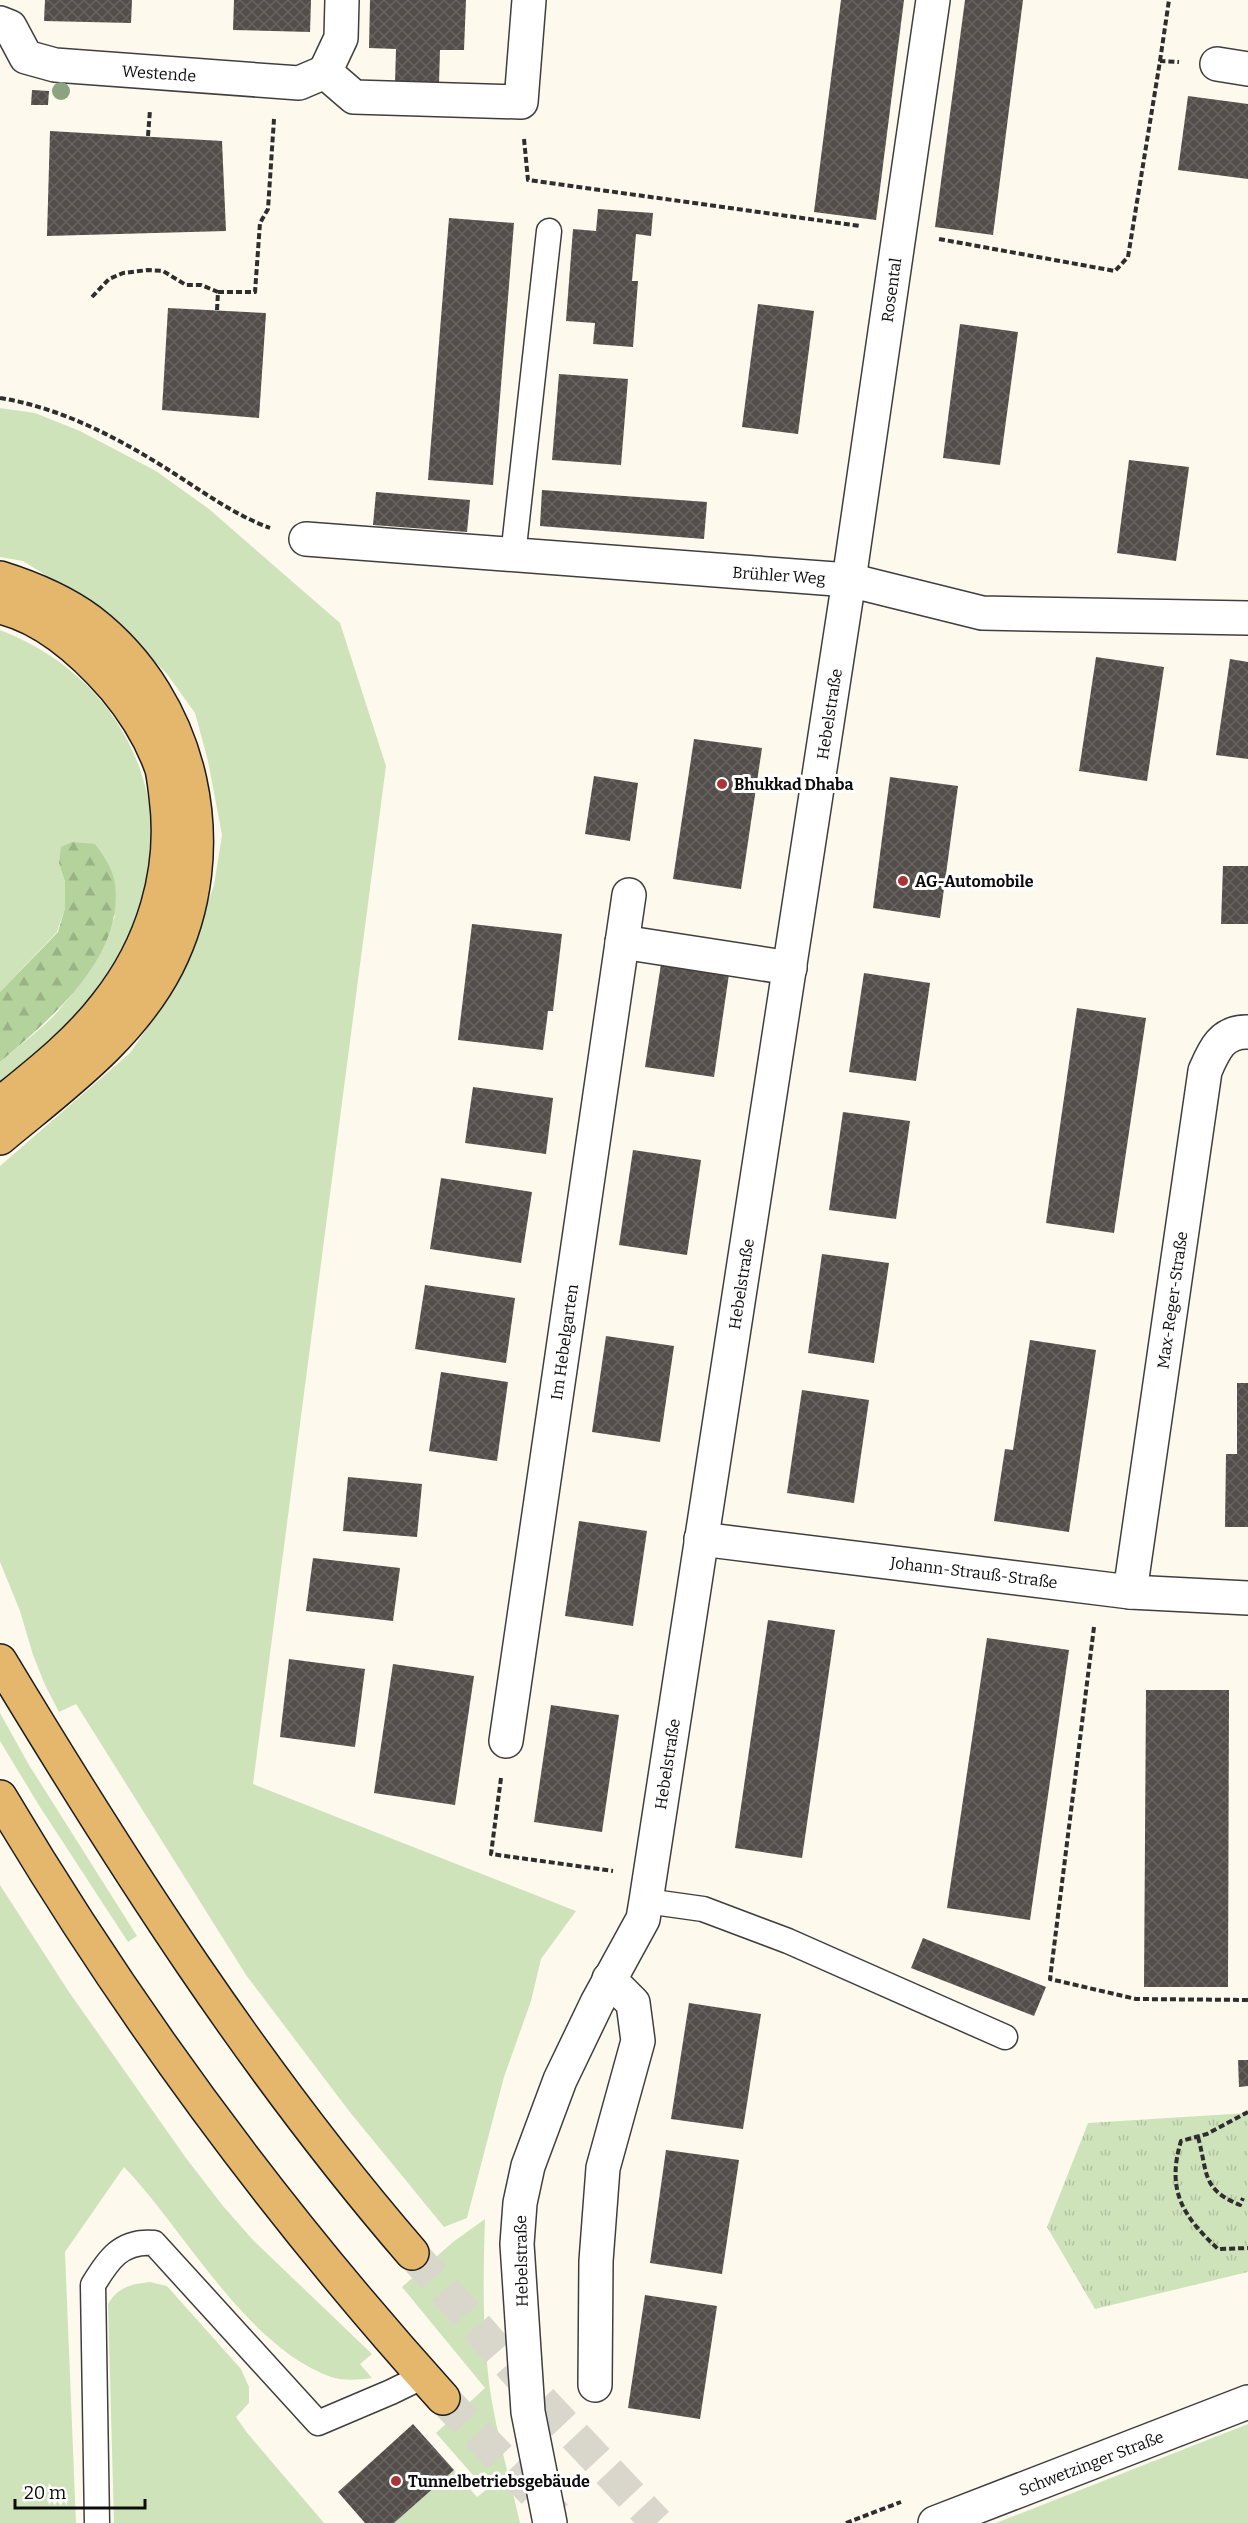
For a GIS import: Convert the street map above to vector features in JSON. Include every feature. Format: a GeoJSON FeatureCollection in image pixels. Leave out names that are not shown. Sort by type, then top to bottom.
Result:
{"type":"FeatureCollection","features":[{"type":"Feature","properties":{"kind":"highway"},"geometry":{"type":"LineString","coordinates":[[0,578],[31,588],[65,605],[91,622],[144,677],[164,708],[189,770],[195,802],[197,834],[192,892],[187,916],[167,966],[151,993],[133,1018],[105,1049],[0,1138]]}},
{"type":"Feature","properties":{"kind":"highway"},"geometry":{"type":"LineString","coordinates":[[0,607],[14,610],[56,634],[98,669],[133,710],[162,770],[170,824],[166,877],[152,924],[134,965],[106,1005],[77,1036],[0,1104]]}},
{"type":"Feature","properties":{"kind":"highway"},"geometry":{"type":"LineString","coordinates":[[0,1661],[116,1852],[192,1966],[285,2097],[352,2184],[412,2253]]}},
{"type":"Feature","properties":{"kind":"highway"},"geometry":{"type":"LineString","coordinates":[[4,1807],[117,1982],[184,2076],[279,2203],[350,2292],[433,2387]]}},
{"type":"Feature","properties":{"kind":"street"},"geometry":{"type":"LineString","coordinates":[[342,0],[341,38],[325,72],[354,97],[521,102],[529,0]]}},
{"type":"Feature","properties":{"kind":"street","name":"Rosental"},"geometry":{"type":"LineString","coordinates":[[849,580],[933,0]]}},
{"type":"Feature","properties":{"kind":"street","name":"Westende"},"geometry":{"type":"LineString","coordinates":[[7,17],[26,57],[55,65],[299,83],[325,72]]}},
{"type":"Feature","properties":{"kind":"street","name":"Brühler Weg"},"geometry":{"type":"LineString","coordinates":[[306,539],[849,580],[982,613],[1248,618]]}},
{"type":"Feature","properties":{"kind":"street","name":"Hebelstraße"},"geometry":{"type":"LineString","coordinates":[[550,2523],[528,2412],[517,2244],[520,2203],[528,2166],[560,2080],[609,1979],[643,1918],[849,580]]}},
{"type":"Feature","properties":{"kind":"street","name":"Im Hebelgarten"},"geometry":{"type":"LineString","coordinates":[[506,1741],[629,894]]}},
{"type":"Feature","properties":{"kind":"street"},"geometry":{"type":"LineString","coordinates":[[622,942],[790,968]]}},
{"type":"Feature","properties":{"kind":"street","name":"Max-Reger-Straße"},"geometry":{"type":"LineString","coordinates":[[1130,1592],[1205,1071],[1217,1044],[1239,1032],[1248,1032]]}},
{"type":"Feature","properties":{"kind":"street","name":"Johann-Strauß-Straße"},"geometry":{"type":"LineString","coordinates":[[701,1539],[1130,1592],[1248,1598]]}},
{"type":"Feature","properties":{"kind":"street"},"geometry":{"type":"LineString","coordinates":[[595,2385],[596,2261],[603,2168],[638,2041],[633,2003],[609,1979]]}},
{"type":"Feature","properties":{"kind":"street","name":"Schwetzinger Straße"},"geometry":{"type":"LineString","coordinates":[[935,2523],[1248,2402]]}},
{"type":"Feature","properties":{"kind":"lane"},"geometry":{"type":"LineString","coordinates":[[513,556],[549,231]]}},
{"type":"Feature","properties":{"kind":"lane"},"geometry":{"type":"LineString","coordinates":[[648,1888],[778,1937],[1005,2037]]}},
{"type":"Feature","properties":{"kind":"lane"},"geometry":{"type":"LineString","coordinates":[[97,2523],[93,2285],[104,2267],[119,2251],[138,2242],[154,2243],[318,2423],[391,2392],[433,2387]]}},
{"type":"Feature","properties":{"kind":"path"},"geometry":{"type":"LineString","coordinates":[[1160,61],[1169,0]]}},
{"type":"Feature","properties":{"kind":"path"},"geometry":{"type":"LineString","coordinates":[[92,297],[109,279],[123,273],[148,270],[164,271],[186,285],[201,285],[218,292],[255,292],[260,223],[268,209],[276,81]]}},
{"type":"Feature","properties":{"kind":"path"},"geometry":{"type":"LineString","coordinates":[[217,310],[218,292]]}},
{"type":"Feature","properties":{"kind":"path"},"geometry":{"type":"LineString","coordinates":[[0,399],[66,415],[173,473],[238,515],[284,534],[306,539]]}},
{"type":"Feature","properties":{"kind":"path"},"geometry":{"type":"LineString","coordinates":[[1098,1587],[1050,1979],[1136,1999],[1248,2000]]}},
{"type":"Feature","properties":{"kind":"path"},"geometry":{"type":"LineString","coordinates":[[506,1741],[491,1854],[648,1888]]}},
{"type":"Feature","properties":{"kind":"path"},"geometry":{"type":"LineString","coordinates":[[1248,2112],[1207,2134],[1180,2141],[1175,2158],[1176,2190],[1192,2224],[1218,2249],[1248,2248]]}},
{"type":"Feature","properties":{"kind":"path"},"geometry":{"type":"LineString","coordinates":[[1198,2137],[1207,2176],[1216,2193],[1240,2205],[1243,2198]]}},
{"type":"Feature","properties":{"kind":"green space"},"geometry":{"type":"Polygon","coordinates":[[[0,408],[35,413],[80,431],[156,471],[209,509],[340,623],[386,766],[253,1784],[576,1911],[541,1959],[531,2001],[504,2077],[467,2218],[444,2227],[349,2111],[246,1975],[76,1704],[59,1712],[33,1655],[20,1611],[0,1562],[0,1166],[130,1053],[163,1005],[189,955],[214,885],[222,835],[208,761],[195,713],[167,674],[106,613],[23,561],[0,557],[0,408]]]}},
{"type":"Feature","properties":{"kind":"green space"},"geometry":{"type":"Polygon","coordinates":[[[0,630],[52,657],[93,692],[124,734],[144,781],[152,832],[148,884],[132,936],[103,986],[41,1053],[0,1089],[0,1062],[46,1024],[68,999],[92,966],[115,916],[59,863],[65,882],[65,908],[57,932],[0,992],[0,630]]]}},
{"type":"Feature","properties":{"kind":"green space"},"geometry":{"type":"Polygon","coordinates":[[[72,842],[95,844],[112,873],[115,884],[115,911],[108,937],[96,962],[61,1007],[0,1062],[0,992],[58,932],[65,908],[65,882],[59,863],[61,847],[72,842]]]}},
{"type":"Feature","properties":{"kind":"green space"},"geometry":{"type":"Polygon","coordinates":[[[0,1713],[29,1765],[137,1936],[128,1942],[0,1741],[0,1713]]]}},
{"type":"Feature","properties":{"kind":"green space"},"geometry":{"type":"Polygon","coordinates":[[[0,1885],[69,1992],[186,2158],[223,2206],[253,2240],[372,2354],[360,2364],[372,2378],[357,2380],[331,2377],[300,2362],[271,2340],[244,2314],[124,2167],[65,2252],[76,2523],[0,2523],[0,1885]]]}},
{"type":"Feature","properties":{"kind":"green space"},"geometry":{"type":"Polygon","coordinates":[[[1248,2113],[1248,2272],[1095,2309],[1047,2227],[1088,2123],[1248,2113]]]}},
{"type":"Feature","properties":{"kind":"green space"},"geometry":{"type":"Polygon","coordinates":[[[485,2219],[486,2357],[498,2433],[520,2523],[394,2523],[454,2470],[477,2497],[486,2490],[436,2433],[485,2388],[402,2287],[453,2242],[485,2219]]]}},
{"type":"Feature","properties":{"kind":"green space"},"geometry":{"type":"Polygon","coordinates":[[[150,2282],[167,2286],[241,2369],[249,2387],[249,2403],[236,2417],[324,2523],[114,2523],[108,2304],[126,2287],[150,2282]]]}},
{"type":"Feature","properties":{"kind":"green space"},"geometry":{"type":"Polygon","coordinates":[[[1248,2424],[1248,2523],[996,2523],[1248,2424]]]}},
{"type":"Feature","properties":{"kind":"building"},"geometry":{"type":"Polygon","coordinates":[[[45,0],[132,0],[131,23],[44,21],[45,0]]]}},
{"type":"Feature","properties":{"kind":"building"},"geometry":{"type":"Polygon","coordinates":[[[234,0],[311,0],[310,32],[233,30],[234,0]]]}},
{"type":"Feature","properties":{"kind":"building"},"geometry":{"type":"Polygon","coordinates":[[[370,0],[466,0],[464,50],[440,50],[439,84],[395,83],[396,49],[369,48],[370,0]]]}},
{"type":"Feature","properties":{"kind":"building"},"geometry":{"type":"Polygon","coordinates":[[[841,0],[904,0],[876,220],[814,212],[841,0]]]}},
{"type":"Feature","properties":{"kind":"building"},"geometry":{"type":"Polygon","coordinates":[[[965,0],[1023,0],[993,235],[935,227],[965,0]]]}},
{"type":"Feature","properties":{"kind":"building"},"geometry":{"type":"Polygon","coordinates":[[[32,90],[49,91],[48,105],[31,105],[32,90]]]}},
{"type":"Feature","properties":{"kind":"building"},"geometry":{"type":"Polygon","coordinates":[[[1188,96],[1248,104],[1248,179],[1178,170],[1188,96]]]}},
{"type":"Feature","properties":{"kind":"building"},"geometry":{"type":"Polygon","coordinates":[[[50,131],[222,141],[226,231],[47,236],[50,131]]]}},
{"type":"Feature","properties":{"kind":"building"},"geometry":{"type":"Polygon","coordinates":[[[598,209],[653,213],[651,236],[636,234],[632,281],[638,281],[633,347],[593,344],[595,323],[566,321],[573,229],[596,231],[598,209]]]}},
{"type":"Feature","properties":{"kind":"building"},"geometry":{"type":"Polygon","coordinates":[[[449,218],[514,223],[493,485],[428,480],[449,218]]]}},
{"type":"Feature","properties":{"kind":"building"},"geometry":{"type":"Polygon","coordinates":[[[758,304],[814,311],[798,434],[742,427],[758,304]]]}},
{"type":"Feature","properties":{"kind":"building"},"geometry":{"type":"Polygon","coordinates":[[[168,308],[266,313],[259,418],[162,410],[168,308]]]}},
{"type":"Feature","properties":{"kind":"building"},"geometry":{"type":"Polygon","coordinates":[[[960,324],[1018,332],[1000,465],[943,458],[960,324]]]}},
{"type":"Feature","properties":{"kind":"building"},"geometry":{"type":"Polygon","coordinates":[[[559,374],[628,379],[621,465],[552,460],[559,374]]]}},
{"type":"Feature","properties":{"kind":"building"},"geometry":{"type":"Polygon","coordinates":[[[1129,460],[1189,467],[1176,561],[1117,553],[1129,460]]]}},
{"type":"Feature","properties":{"kind":"building"},"geometry":{"type":"Polygon","coordinates":[[[542,490],[707,502],[704,539],[540,526],[542,490]]]}},
{"type":"Feature","properties":{"kind":"building"},"geometry":{"type":"Polygon","coordinates":[[[376,492],[470,500],[467,532],[373,525],[376,492]]]}},
{"type":"Feature","properties":{"kind":"building"},"geometry":{"type":"Polygon","coordinates":[[[1096,657],[1164,667],[1147,781],[1079,771],[1096,657]]]}},
{"type":"Feature","properties":{"kind":"building"},"geometry":{"type":"Polygon","coordinates":[[[1230,659],[1248,662],[1248,759],[1216,755],[1230,659]]]}},
{"type":"Feature","properties":{"kind":"building"},"geometry":{"type":"Polygon","coordinates":[[[694,739],[762,748],[741,889],[673,879],[694,739]]]}},
{"type":"Feature","properties":{"kind":"building"},"geometry":{"type":"Polygon","coordinates":[[[594,776],[638,783],[630,841],[585,834],[594,776]]]}},
{"type":"Feature","properties":{"kind":"building"},"geometry":{"type":"Polygon","coordinates":[[[890,777],[958,786],[940,918],[873,908],[890,777]]]}},
{"type":"Feature","properties":{"kind":"building"},"geometry":{"type":"Polygon","coordinates":[[[1223,866],[1248,866],[1248,924],[1221,924],[1223,866]]]}},
{"type":"Feature","properties":{"kind":"building"},"geometry":{"type":"Polygon","coordinates":[[[472,924],[562,934],[553,1011],[548,1011],[543,1050],[458,1040],[472,924]]]}},
{"type":"Feature","properties":{"kind":"building"},"geometry":{"type":"Polygon","coordinates":[[[661,964],[729,974],[714,1077],[645,1067],[661,964]]]}},
{"type":"Feature","properties":{"kind":"building"},"geometry":{"type":"Polygon","coordinates":[[[864,973],[930,983],[916,1081],[849,1072],[864,973]]]}},
{"type":"Feature","properties":{"kind":"building"},"geometry":{"type":"Polygon","coordinates":[[[1077,1008],[1146,1018],[1114,1233],[1046,1223],[1077,1008]]]}},
{"type":"Feature","properties":{"kind":"building"},"geometry":{"type":"Polygon","coordinates":[[[473,1087],[553,1098],[546,1154],[465,1143],[473,1087]]]}},
{"type":"Feature","properties":{"kind":"building"},"geometry":{"type":"Polygon","coordinates":[[[843,1112],[910,1121],[896,1219],[829,1210],[843,1112]]]}},
{"type":"Feature","properties":{"kind":"building"},"geometry":{"type":"Polygon","coordinates":[[[633,1150],[701,1160],[687,1255],[619,1245],[633,1150]]]}},
{"type":"Feature","properties":{"kind":"building"},"geometry":{"type":"Polygon","coordinates":[[[441,1178],[532,1192],[521,1263],[430,1249],[441,1178]]]}},
{"type":"Feature","properties":{"kind":"building"},"geometry":{"type":"Polygon","coordinates":[[[822,1254],[889,1263],[874,1363],[808,1353],[822,1254]]]}},
{"type":"Feature","properties":{"kind":"building"},"geometry":{"type":"Polygon","coordinates":[[[425,1285],[515,1298],[506,1363],[415,1349],[425,1285]]]}},
{"type":"Feature","properties":{"kind":"building"},"geometry":{"type":"Polygon","coordinates":[[[606,1336],[674,1346],[660,1442],[592,1432],[606,1336]]]}},
{"type":"Feature","properties":{"kind":"building"},"geometry":{"type":"Polygon","coordinates":[[[1030,1340],[1096,1350],[1069,1532],[994,1521],[1005,1449],[1013,1450],[1030,1340]]]}},
{"type":"Feature","properties":{"kind":"building"},"geometry":{"type":"Polygon","coordinates":[[[441,1372],[508,1382],[497,1461],[429,1451],[441,1372]]]}},
{"type":"Feature","properties":{"kind":"building"},"geometry":{"type":"Polygon","coordinates":[[[1237,1383],[1248,1383],[1248,1527],[1225,1527],[1226,1454],[1237,1454],[1237,1383]]]}},
{"type":"Feature","properties":{"kind":"building"},"geometry":{"type":"Polygon","coordinates":[[[802,1390],[869,1400],[854,1503],[787,1493],[802,1390]]]}},
{"type":"Feature","properties":{"kind":"building"},"geometry":{"type":"Polygon","coordinates":[[[348,1477],[422,1484],[417,1537],[343,1531],[348,1477]]]}},
{"type":"Feature","properties":{"kind":"building"},"geometry":{"type":"Polygon","coordinates":[[[579,1521],[647,1531],[633,1626],[565,1616],[579,1521]]]}},
{"type":"Feature","properties":{"kind":"building"},"geometry":{"type":"Polygon","coordinates":[[[313,1558],[400,1568],[393,1621],[306,1611],[313,1558]]]}},
{"type":"Feature","properties":{"kind":"building"},"geometry":{"type":"Polygon","coordinates":[[[768,1620],[835,1630],[802,1858],[735,1848],[768,1620]]]}},
{"type":"Feature","properties":{"kind":"building"},"geometry":{"type":"Polygon","coordinates":[[[987,1638],[1069,1650],[1030,1920],[947,1908],[987,1638]]]}},
{"type":"Feature","properties":{"kind":"building"},"geometry":{"type":"Polygon","coordinates":[[[289,1659],[365,1669],[355,1747],[280,1737],[289,1659]]]}},
{"type":"Feature","properties":{"kind":"building"},"geometry":{"type":"Polygon","coordinates":[[[393,1664],[474,1676],[455,1805],[374,1793],[393,1664]]]}},
{"type":"Feature","properties":{"kind":"building"},"geometry":{"type":"Polygon","coordinates":[[[1146,1690],[1229,1690],[1228,1987],[1144,1987],[1146,1690]]]}},
{"type":"Feature","properties":{"kind":"building"},"geometry":{"type":"Polygon","coordinates":[[[551,1705],[619,1715],[602,1832],[534,1822],[551,1705]]]}},
{"type":"Feature","properties":{"kind":"building"},"geometry":{"type":"Polygon","coordinates":[[[923,1938],[1046,1987],[1034,2016],[911,1968],[923,1938]]]}},
{"type":"Feature","properties":{"kind":"building"},"geometry":{"type":"Polygon","coordinates":[[[689,2003],[761,2014],[743,2129],[671,2119],[689,2003]]]}},
{"type":"Feature","properties":{"kind":"building"},"geometry":{"type":"Polygon","coordinates":[[[1238,2060],[1248,2060],[1248,2086],[1239,2087],[1238,2060]]]}},
{"type":"Feature","properties":{"kind":"building"},"geometry":{"type":"Polygon","coordinates":[[[666,2150],[739,2160],[722,2274],[650,2263],[666,2150]]]}},
{"type":"Feature","properties":{"kind":"building"},"geometry":{"type":"Polygon","coordinates":[[[645,2295],[717,2306],[700,2419],[628,2408],[645,2295]]]}},
{"type":"Feature","properties":{"kind":"building","name":"Tunnelbetriebsgebäude"},"geometry":{"type":"Polygon","coordinates":[[[413,2424],[454,2470],[394,2523],[365,2523],[338,2492],[413,2424]]]}},
{"type":"Feature","properties":{"kind":"tunnel"},"geometry":{"type":"LineString","coordinates":[[412,2253],[539,2398],[657,2523]]}},
{"type":"Feature","properties":{"kind":"tunnel"},"geometry":{"type":"LineString","coordinates":[[443,2398],[556,2516]]}},
{"type":"Feature","properties":{"kind":"place","name":"Bhukkad Dhaba"},"geometry":{"type":"Point","coordinates":[722,784]}},
{"type":"Feature","properties":{"kind":"place","name":"AG-Automobile"},"geometry":{"type":"Point","coordinates":[903,881]}},
{"type":"Feature","properties":{"kind":"place","name":"Tunnelbetriebsgebäude"},"geometry":{"type":"Point","coordinates":[396,2481]}}]}
